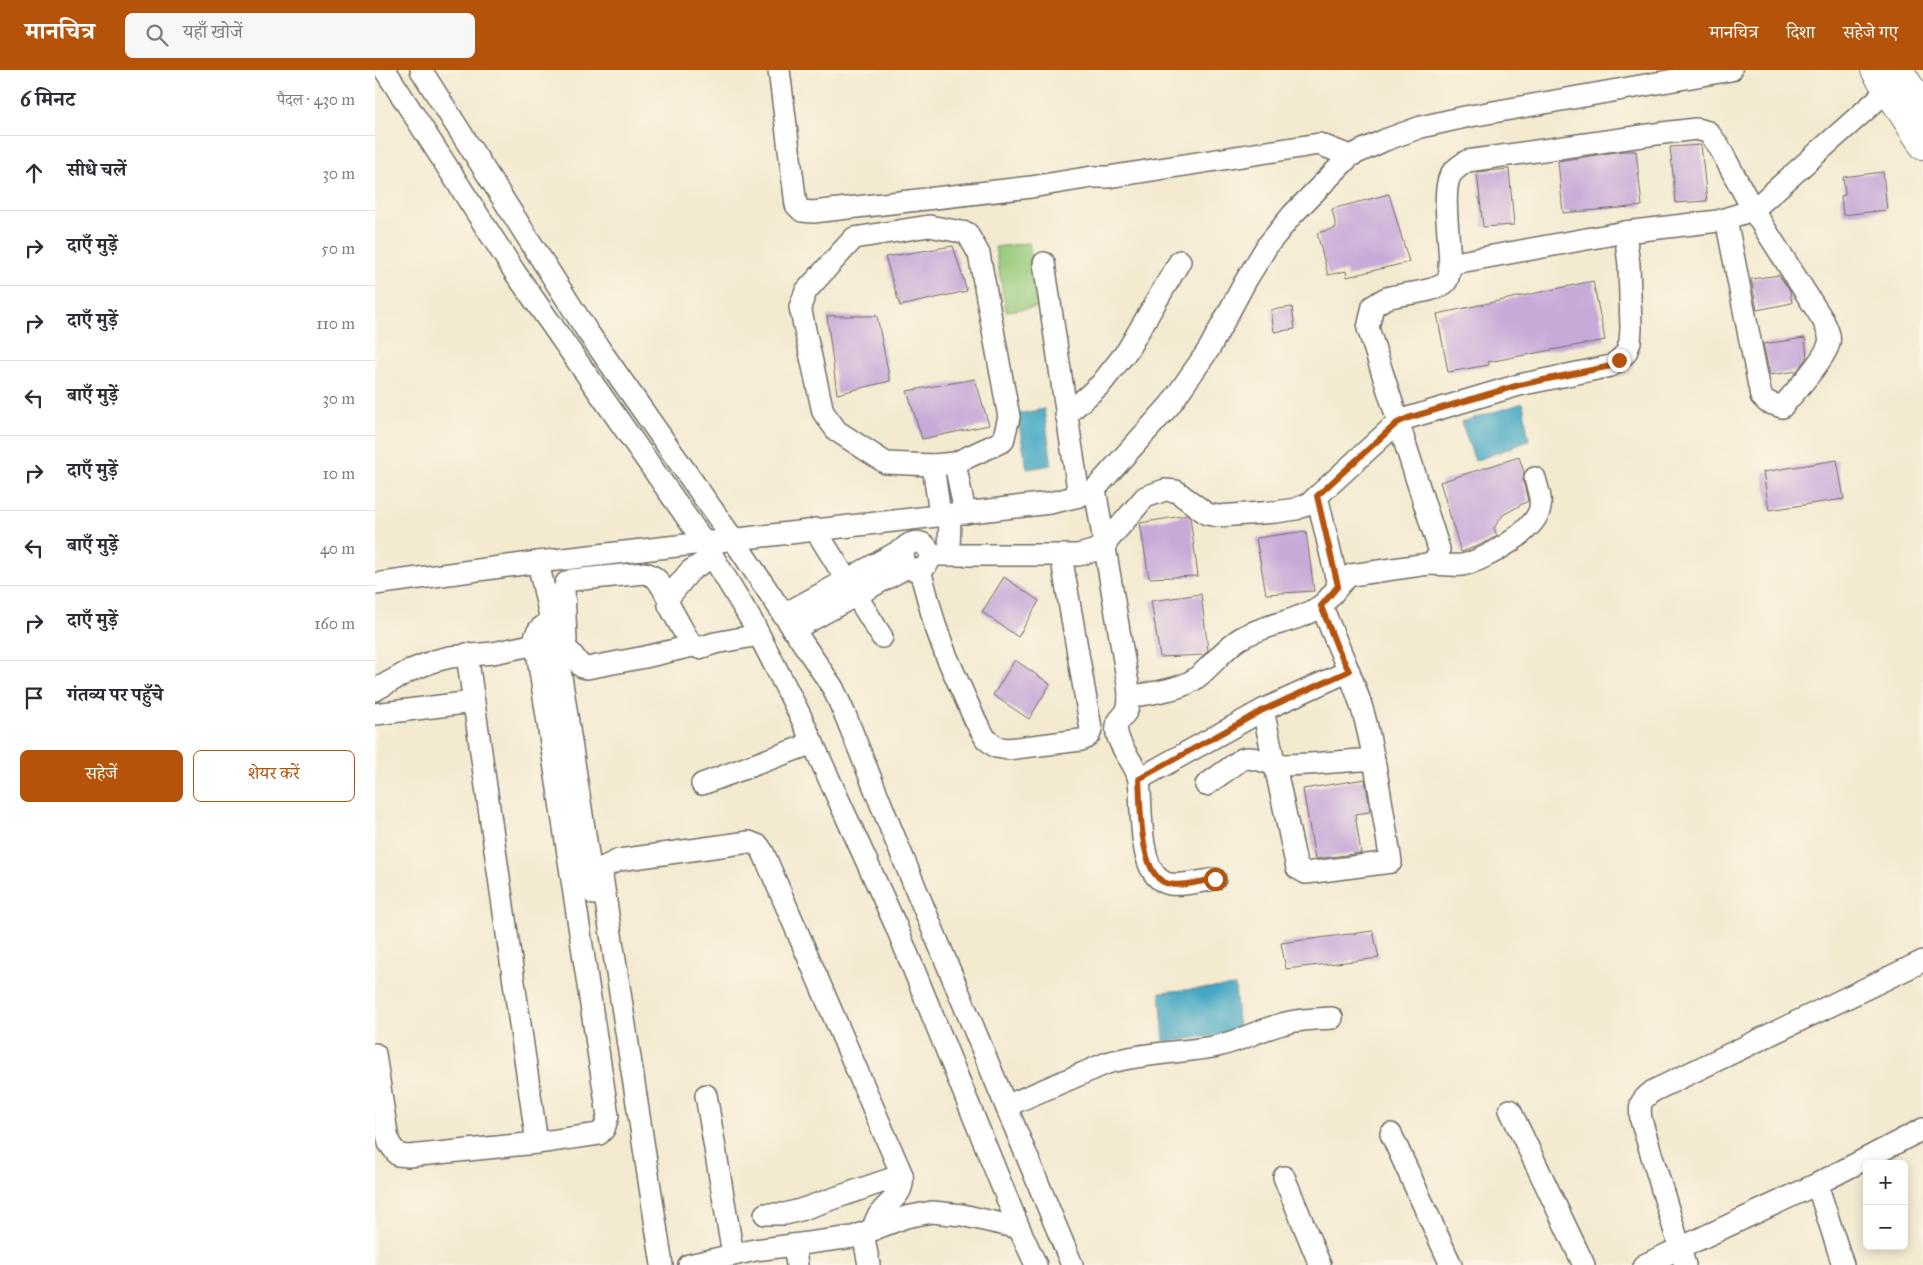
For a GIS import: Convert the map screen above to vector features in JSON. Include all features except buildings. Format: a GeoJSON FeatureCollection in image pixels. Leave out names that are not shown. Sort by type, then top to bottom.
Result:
{"type":"FeatureCollection","features":[{"type":"Feature","properties":{"kind":"highway"},"geometry":{"type":"LineString","coordinates":[[1887,76],[1923,108]]}},
{"type":"Feature","properties":{"kind":"highway"},"geometry":{"type":"LineString","coordinates":[[1887,76],[1922,140]]}},
{"type":"Feature","properties":{"kind":"street"},"geometry":{"type":"LineString","coordinates":[[385,70],[514,271],[708,549],[759,635],[813,743],[896,926],[1019,1228],[1036,1265]]}},
{"type":"Feature","properties":{"kind":"street"},"geometry":{"type":"LineString","coordinates":[[421,70],[587,331],[733,539],[833,688],[1072,1265]]}},
{"type":"Feature","properties":{"kind":"street"},"geometry":{"type":"LineString","coordinates":[[779,70],[796,205],[802,212],[1108,177],[1319,144],[1350,156]]}},
{"type":"Feature","properties":{"kind":"street"},"geometry":{"type":"LineString","coordinates":[[375,584],[538,562],[708,549],[733,539],[1050,503],[1087,493],[1170,405],[1209,349],[1245,282],[1267,246],[1292,215],[1350,156],[1385,140],[1421,127],[1483,114],[1731,70]]}},
{"type":"Feature","properties":{"kind":"street"},"geometry":{"type":"LineString","coordinates":[[1449,264],[1625,232],[1718,221],[1753,210],[1887,76]]}},
{"type":"Feature","properties":{"kind":"street"},"geometry":{"type":"LineString","coordinates":[[1428,564],[1436,560],[1439,555],[1439,549],[1368,328],[1373,306],[1386,298],[1433,288],[1445,283],[1450,275],[1446,220],[1450,176],[1467,161],[1695,129],[1708,132],[1718,144],[1753,210],[1823,320],[1829,334],[1829,344],[1823,355],[1782,407],[1767,402],[1761,396],[1726,219]]}},
{"type":"Feature","properties":{"kind":"street"},"geometry":{"type":"LineString","coordinates":[[929,226],[967,233],[979,254],[1009,417],[1003,441],[955,463],[933,465],[887,463],[837,431],[823,412],[800,307],[805,291],[854,238],[929,226]]}},
{"type":"Feature","properties":{"kind":"street"},"geometry":{"type":"LineString","coordinates":[[788,622],[851,588],[922,559],[1078,555],[1093,551],[1104,545],[1145,497],[1165,490],[1176,491],[1207,514],[1219,516],[1297,509],[1317,496],[1397,423],[1408,418],[1519,385],[1611,366],[1626,353],[1630,342],[1629,265],[1625,232]]}},
{"type":"Feature","properties":{"kind":"street"},"geometry":{"type":"LineString","coordinates":[[1066,415],[1101,384],[1127,351],[1180,261]]}},
{"type":"Feature","properties":{"kind":"street"},"geometry":{"type":"LineString","coordinates":[[955,463],[952,514],[922,559],[935,625],[946,655],[975,720],[986,739],[996,747],[1008,749],[1081,740],[1117,721],[1127,710],[1129,697],[1104,545],[1087,493],[1066,415],[1044,263]]}},
{"type":"Feature","properties":{"kind":"street"},"geometry":{"type":"LineString","coordinates":[[933,465],[952,514]]}},
{"type":"Feature","properties":{"kind":"street"},"geometry":{"type":"LineString","coordinates":[[1129,697],[1180,686],[1192,681],[1203,673],[1217,656],[1240,639],[1259,630],[1309,613],[1321,606],[1345,578],[1358,573],[1428,564],[1462,565],[1483,558],[1509,544],[1539,513],[1541,506],[1535,478]]}},
{"type":"Feature","properties":{"kind":"street"},"geometry":{"type":"LineString","coordinates":[[1317,496],[1338,586]]}},
{"type":"Feature","properties":{"kind":"street"},"geometry":{"type":"LineString","coordinates":[[815,529],[883,637]]}},
{"type":"Feature","properties":{"kind":"street"},"geometry":{"type":"LineString","coordinates":[[668,598],[708,549]]}},
{"type":"Feature","properties":{"kind":"street"},"geometry":{"type":"LineString","coordinates":[[1061,555],[1090,734]]}},
{"type":"Feature","properties":{"kind":"street"},"geometry":{"type":"LineString","coordinates":[[538,562],[551,622],[541,628],[536,634],[554,648],[596,904]]}},
{"type":"Feature","properties":{"kind":"street"},"geometry":{"type":"LineString","coordinates":[[375,1054],[389,1143],[398,1155],[409,1156],[537,1142],[599,1134],[604,1129],[608,1116],[554,648],[566,583],[572,580],[644,573],[653,574],[657,578],[668,598],[669,605],[693,646]]}},
{"type":"Feature","properties":{"kind":"street"},"geometry":{"type":"LineString","coordinates":[[1263,710],[1297,868],[1306,873],[1391,862],[1374,759],[1365,718],[1349,671],[1337,647],[1321,606]]}},
{"type":"Feature","properties":{"kind":"street"},"geometry":{"type":"LineString","coordinates":[[375,690],[411,670],[450,656],[554,648],[570,652],[581,667],[587,668],[693,646],[699,648],[759,635]]}},
{"type":"Feature","properties":{"kind":"street"},"geometry":{"type":"LineString","coordinates":[[467,654],[537,1142]]}},
{"type":"Feature","properties":{"kind":"street"},"geometry":{"type":"LineString","coordinates":[[1139,779],[1263,710],[1349,671]]}},
{"type":"Feature","properties":{"kind":"street"},"geometry":{"type":"LineString","coordinates":[[375,714],[473,702]]}},
{"type":"Feature","properties":{"kind":"street"},"geometry":{"type":"LineString","coordinates":[[1117,721],[1117,734],[1139,779],[1144,850],[1153,872],[1159,880],[1168,884],[1215,879]]}},
{"type":"Feature","properties":{"kind":"street"},"geometry":{"type":"LineString","coordinates":[[702,784],[813,743]]}},
{"type":"Feature","properties":{"kind":"street"},"geometry":{"type":"LineString","coordinates":[[1206,786],[1242,759],[1255,757],[1275,764],[1374,759]]}},
{"type":"Feature","properties":{"kind":"street"},"geometry":{"type":"LineString","coordinates":[[662,1265],[602,876],[604,867],[619,860],[749,842],[759,846],[763,852],[902,1175],[903,1184],[901,1191],[877,1215],[868,1232],[869,1265]]}},
{"type":"Feature","properties":{"kind":"street"},"geometry":{"type":"LineString","coordinates":[[1682,1257],[1641,1120],[1639,1106],[1644,1098],[1653,1091],[1923,961]]}},
{"type":"Feature","properties":{"kind":"street"},"geometry":{"type":"LineString","coordinates":[[1006,1106],[1107,1063],[1121,1059],[1213,1047],[1238,1041],[1296,1020],[1332,1018]]}},
{"type":"Feature","properties":{"kind":"street"},"geometry":{"type":"LineString","coordinates":[[706,1095],[733,1255]]}},
{"type":"Feature","properties":{"kind":"street"},"geometry":{"type":"LineString","coordinates":[[1509,1110],[1584,1265]]}},
{"type":"Feature","properties":{"kind":"street"},"geometry":{"type":"LineString","coordinates":[[1644,1265],[1682,1257],[1923,1129]]}},
{"type":"Feature","properties":{"kind":"street"},"geometry":{"type":"LineString","coordinates":[[1391,1134],[1451,1265]]}},
{"type":"Feature","properties":{"kind":"street"},"geometry":{"type":"LineString","coordinates":[[765,1214],[785,1214],[800,1210],[902,1175]]}},
{"type":"Feature","properties":{"kind":"street"},"geometry":{"type":"LineString","coordinates":[[1284,1177],[1320,1265]]}},
{"type":"Feature","properties":{"kind":"street"},"geometry":{"type":"LineString","coordinates":[[1817,1184],[1843,1265]]}},
{"type":"Feature","properties":{"kind":"street"},"geometry":{"type":"LineString","coordinates":[[689,1265],[733,1255],[796,1255],[868,1232],[906,1217],[931,1212],[963,1215],[1019,1228]]}},
{"type":"Feature","properties":{"kind":"green space"},"geometry":{"type":"Polygon","coordinates":[[[1029,243],[1040,307],[1006,311],[995,247],[1029,243]]]}},
{"type":"Feature","properties":{"kind":"water"},"geometry":{"type":"Polygon","coordinates":[[[1523,403],[1529,441],[1475,461],[1461,422],[1523,403]]]}},
{"type":"Feature","properties":{"kind":"water"},"geometry":{"type":"Polygon","coordinates":[[[1044,409],[1052,465],[1027,469],[1017,414],[1044,409]]]}},
{"type":"Feature","properties":{"kind":"water"},"geometry":{"type":"Polygon","coordinates":[[[1235,986],[1239,1033],[1164,1042],[1160,992],[1235,986]]]}},
{"type":"Feature","properties":{"kind":"route"},"geometry":{"type":"LineString","coordinates":[[1215,879],[1175,884],[1168,884],[1159,880],[1153,872],[1144,850],[1139,779],[1263,710],[1349,671],[1337,647],[1321,606],[1338,586],[1317,496],[1397,423],[1408,418],[1519,385],[1611,366],[1619,360]]}}]}
